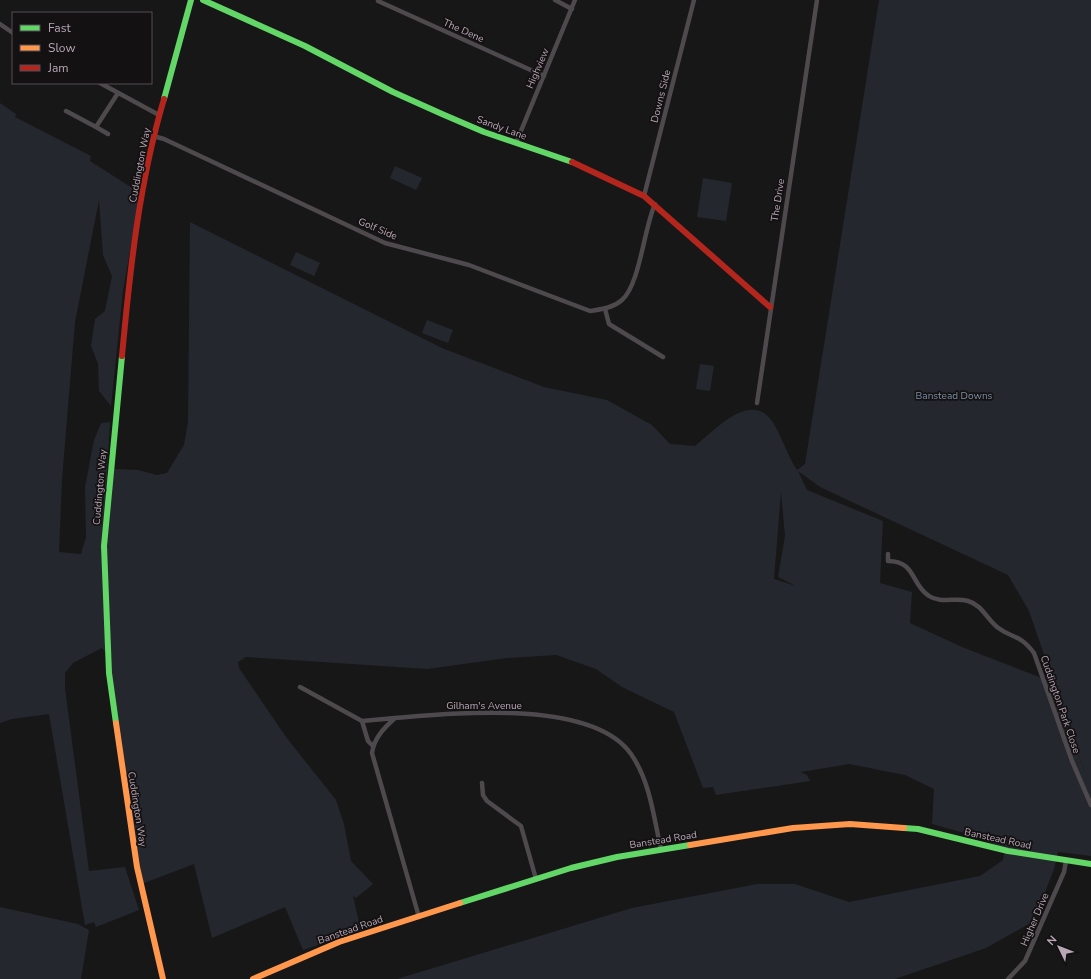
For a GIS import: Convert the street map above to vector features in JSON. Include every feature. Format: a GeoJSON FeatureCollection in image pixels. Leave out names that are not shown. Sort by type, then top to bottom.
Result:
{"type":"FeatureCollection","features":[{"type":"Feature","properties":{"kind":"street","name":"Cuddington Way"},"geometry":{"type":"LineString","coordinates":[[163,979],[137,867],[116,728],[109,673],[104,546],[110,461],[132,255],[153,136],[182,37],[191,0]]}},
{"type":"Feature","properties":{"kind":"street","name":"Sandy Lane"},"geometry":{"type":"LineString","coordinates":[[204,0],[305,46],[410,100],[484,132],[581,165],[644,196],[655,204],[770,307]]}},
{"type":"Feature","properties":{"kind":"street"},"geometry":{"type":"LineString","coordinates":[[556,0],[572,9]]}},
{"type":"Feature","properties":{"kind":"street","name":"Highview"},"geometry":{"type":"LineString","coordinates":[[516,143],[575,0]]}},
{"type":"Feature","properties":{"kind":"street","name":"Downs Side"},"geometry":{"type":"LineString","coordinates":[[644,196],[694,0]]}},
{"type":"Feature","properties":{"kind":"street","name":"The Drive"},"geometry":{"type":"LineString","coordinates":[[757,403],[770,307],[817,0]]}},
{"type":"Feature","properties":{"kind":"street","name":"The Dene"},"geometry":{"type":"LineString","coordinates":[[378,1],[544,76]]}},
{"type":"Feature","properties":{"kind":"street"},"geometry":{"type":"LineString","coordinates":[[0,24],[12,32]]}},
{"type":"Feature","properties":{"kind":"street"},"geometry":{"type":"LineString","coordinates":[[102,84],[159,116]]}},
{"type":"Feature","properties":{"kind":"street"},"geometry":{"type":"LineString","coordinates":[[96,127],[118,93]]}},
{"type":"Feature","properties":{"kind":"street"},"geometry":{"type":"LineString","coordinates":[[66,111],[108,134]]}},
{"type":"Feature","properties":{"kind":"street","name":"Golf Side"},"geometry":{"type":"LineString","coordinates":[[153,136],[164,139],[385,243],[469,266],[590,311],[605,309],[623,299],[630,290],[655,204]]}},
{"type":"Feature","properties":{"kind":"street"},"geometry":{"type":"LineString","coordinates":[[605,309],[609,324],[663,357]]}},
{"type":"Feature","properties":{"kind":"street","name":"Cuddington Park Close"},"geometry":{"type":"LineString","coordinates":[[888,554],[888,561],[896,561],[904,564],[924,593],[940,601],[962,600],[972,602],[980,606],[1000,628],[1025,642],[1034,653],[1072,761],[1091,805]]}},
{"type":"Feature","properties":{"kind":"street"},"geometry":{"type":"LineString","coordinates":[[300,687],[362,721],[368,741],[373,746]]}},
{"type":"Feature","properties":{"kind":"street","name":"Gilham's Avenue"},"geometry":{"type":"LineString","coordinates":[[362,721],[456,713],[519,713],[570,721],[609,735],[625,747],[642,776],[651,801],[660,850]]}},
{"type":"Feature","properties":{"kind":"street"},"geometry":{"type":"LineString","coordinates":[[395,718],[385,727],[373,746],[372,753],[419,917]]}},
{"type":"Feature","properties":{"kind":"street"},"geometry":{"type":"LineString","coordinates":[[482,783],[484,795],[487,800],[521,826],[536,879]]}},
{"type":"Feature","properties":{"kind":"street","name":"Banstead Road"},"geometry":{"type":"LineString","coordinates":[[253,979],[334,944],[536,879],[592,863],[660,850],[812,825],[866,825],[918,829],[995,848],[1091,864]]}},
{"type":"Feature","properties":{"kind":"street","name":"Higher Drive"},"geometry":{"type":"LineString","coordinates":[[1008,979],[1025,960],[1064,872],[1066,861]]}},
{"type":"Feature","properties":{"kind":"green space","name":"Banstead Downs"},"geometry":{"type":"Polygon","coordinates":[[[879,0],[1091,0],[1091,856],[1058,852],[1054,869],[1034,921],[986,948],[895,979],[397,979],[632,908],[757,884],[795,884],[849,902],[980,876],[1003,860],[1005,849],[975,836],[932,824],[934,789],[905,775],[849,764],[801,772],[807,775],[810,781],[716,795],[713,787],[703,788],[674,712],[622,687],[596,669],[556,655],[507,658],[427,669],[246,657],[238,662],[239,668],[286,737],[336,800],[344,824],[351,861],[373,884],[356,898],[353,896],[361,931],[303,950],[285,907],[212,938],[194,864],[139,885],[112,717],[109,657],[102,648],[73,663],[65,673],[65,688],[89,871],[125,867],[139,910],[96,927],[94,922],[85,925],[49,714],[12,719],[0,723],[0,103],[16,114],[15,117],[91,156],[90,161],[140,193],[123,291],[111,406],[99,391],[98,364],[91,346],[95,319],[105,311],[112,276],[103,255],[99,200],[75,322],[62,479],[59,552],[81,554],[86,537],[85,487],[94,440],[101,423],[110,422],[107,474],[114,474],[114,469],[138,470],[157,475],[167,473],[184,445],[188,422],[190,222],[442,348],[544,387],[607,400],[652,425],[670,444],[695,446],[732,416],[743,411],[753,410],[763,413],[776,427],[797,470],[805,464],[879,0]],[[798,471],[807,490],[883,521],[880,583],[912,592],[910,623],[962,647],[1052,682],[1086,776],[1029,611],[1008,575],[820,487],[798,471]],[[781,492],[774,579],[796,586],[778,577],[785,536],[781,492]]]}},
{"type":"Feature","properties":{"kind":"green space"},"geometry":{"type":"Polygon","coordinates":[[[395,166],[422,178],[416,190],[390,178],[395,166]]]}},
{"type":"Feature","properties":{"kind":"green space"},"geometry":{"type":"Polygon","coordinates":[[[703,178],[732,183],[726,221],[697,217],[703,178]]]}},
{"type":"Feature","properties":{"kind":"green space"},"geometry":{"type":"Polygon","coordinates":[[[296,252],[320,263],[314,276],[290,265],[296,252]]]}},
{"type":"Feature","properties":{"kind":"green space"},"geometry":{"type":"Polygon","coordinates":[[[427,320],[453,330],[448,343],[422,333],[427,320]]]}},
{"type":"Feature","properties":{"kind":"green space"},"geometry":{"type":"Polygon","coordinates":[[[700,364],[714,366],[710,391],[696,389],[700,364]]]}},
{"type":"Feature","properties":{"kind":"green space"},"geometry":{"type":"Polygon","coordinates":[[[0,907],[78,924],[89,930],[81,979],[0,979],[0,907]]]}},
{"type":"Feature","properties":{"kind":"traffic: fast"},"geometry":{"type":"LineString","coordinates":[[164,99],[191,0]]}},
{"type":"Feature","properties":{"kind":"traffic: fast"},"geometry":{"type":"LineString","coordinates":[[203,0],[305,46],[393,92],[442,114],[484,132],[572,162]]}},
{"type":"Feature","properties":{"kind":"traffic: fast"},"geometry":{"type":"LineString","coordinates":[[116,723],[109,673],[104,546],[122,356]]}},
{"type":"Feature","properties":{"kind":"traffic: fast"},"geometry":{"type":"LineString","coordinates":[[904,828],[918,829],[1008,851],[1091,864]]}},
{"type":"Feature","properties":{"kind":"traffic: fast"},"geometry":{"type":"LineString","coordinates":[[460,903],[571,868],[617,857],[690,845]]}},
{"type":"Feature","properties":{"kind":"traffic: slow"},"geometry":{"type":"LineString","coordinates":[[116,723],[137,867],[163,979]]}},
{"type":"Feature","properties":{"kind":"traffic: slow"},"geometry":{"type":"LineString","coordinates":[[690,845],[793,828],[850,824],[904,828]]}},
{"type":"Feature","properties":{"kind":"traffic: slow"},"geometry":{"type":"LineString","coordinates":[[253,979],[339,942],[460,903]]}},
{"type":"Feature","properties":{"kind":"traffic: jam"},"geometry":{"type":"LineString","coordinates":[[122,356],[128,291],[142,195],[155,131],[164,99]]}},
{"type":"Feature","properties":{"kind":"traffic: jam"},"geometry":{"type":"LineString","coordinates":[[572,162],[644,196],[770,307]]}}]}
